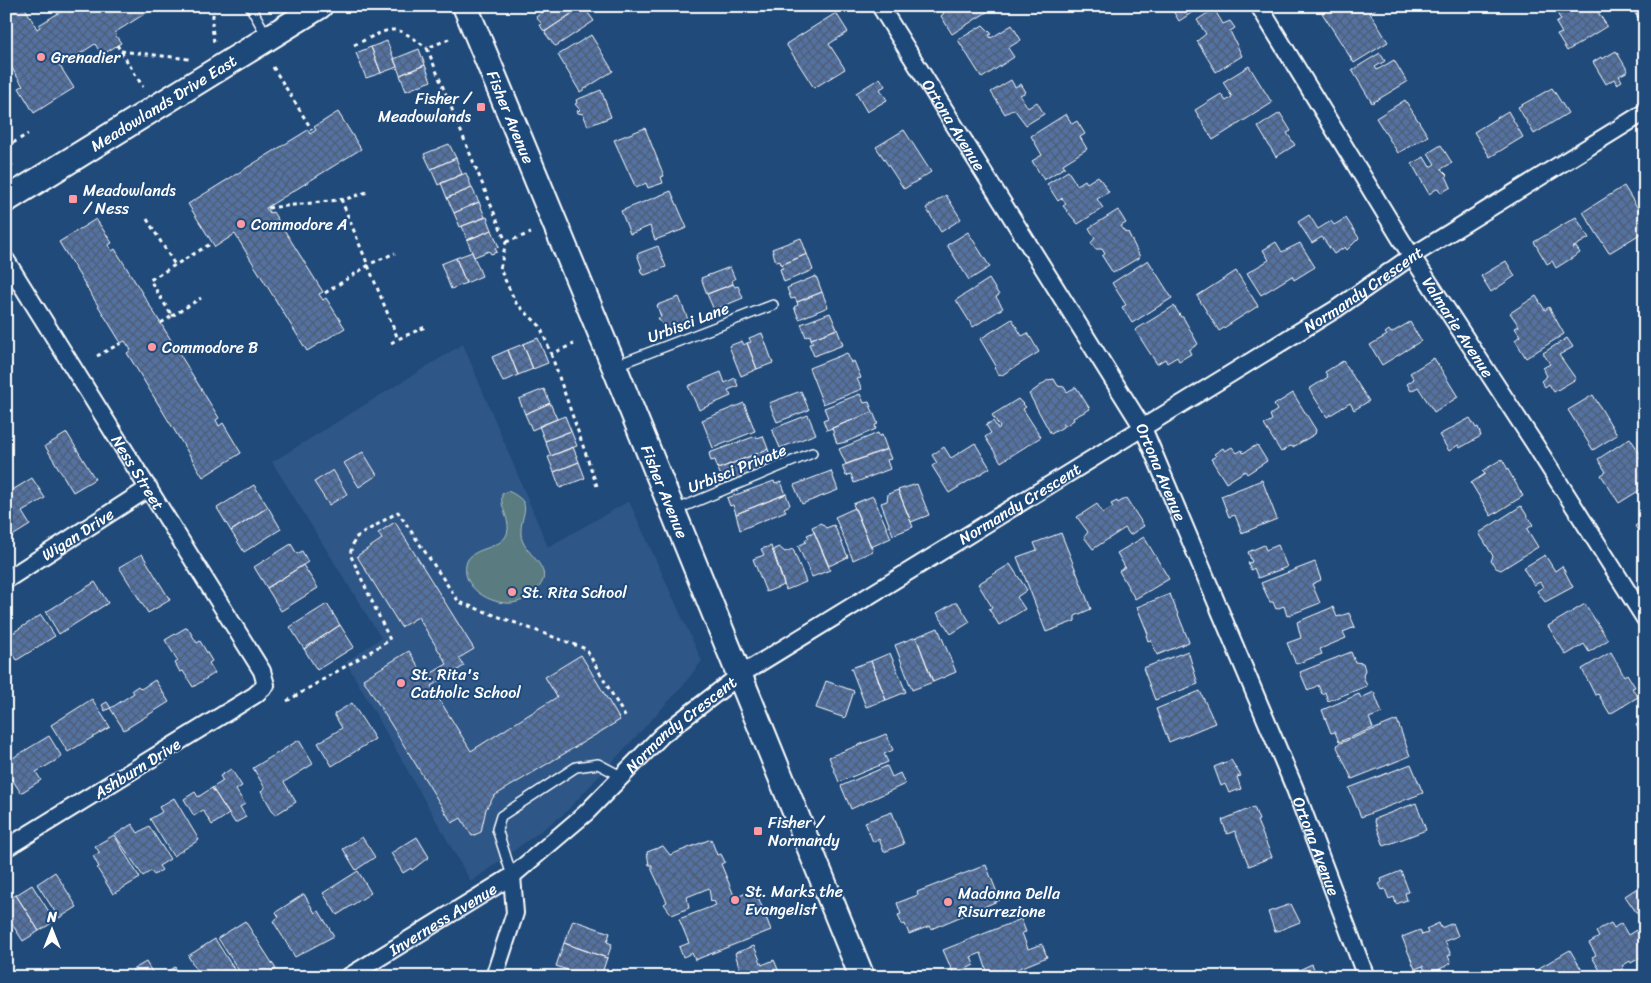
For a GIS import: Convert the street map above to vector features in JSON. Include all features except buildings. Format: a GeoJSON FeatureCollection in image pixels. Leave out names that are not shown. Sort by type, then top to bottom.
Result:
{"type":"FeatureCollection","features":[{"type":"Feature","properties":{"kind":"main road","name":"Meadowlands Drive East"},"geometry":{"type":"LineString","coordinates":[[6,200],[320,6]]}},
{"type":"Feature","properties":{"kind":"main road","name":"Fisher Avenue"},"geometry":{"type":"LineString","coordinates":[[465,6],[614,366],[862,977]]}},
{"type":"Feature","properties":{"kind":"main road"},"geometry":{"type":"LineString","coordinates":[[484,6],[484,51]]}},
{"type":"Feature","properties":{"kind":"street","name":"Ortona Avenue"},"geometry":{"type":"LineString","coordinates":[[880,6],[1143,428],[1295,789],[1366,977]]}},
{"type":"Feature","properties":{"kind":"street","name":"Valmarie Avenue"},"geometry":{"type":"LineString","coordinates":[[1259,6],[1412,256],[1534,443],[1645,619]]}},
{"type":"Feature","properties":{"kind":"street"},"geometry":{"type":"LineString","coordinates":[[1642,6],[1645,12]]}},
{"type":"Feature","properties":{"kind":"street","name":"Normandy Crescent"},"geometry":{"type":"LineString","coordinates":[[512,876],[586,813],[662,735],[740,675],[1336,309],[1412,256],[1645,112]]}},
{"type":"Feature","properties":{"kind":"street","name":"Ness Street"},"geometry":{"type":"LineString","coordinates":[[6,260],[262,671],[266,685]]}},
{"type":"Feature","properties":{"kind":"street","name":"Wigan Drive"},"geometry":{"type":"LineString","coordinates":[[6,580],[149,488]]}},
{"type":"Feature","properties":{"kind":"street","name":"Ashburn Drive"},"geometry":{"type":"LineString","coordinates":[[6,848],[255,695],[266,685]]}},
{"type":"Feature","properties":{"kind":"street"},"geometry":{"type":"LineString","coordinates":[[494,977],[515,913],[512,876]]}},
{"type":"Feature","properties":{"kind":"street","name":"Inverness Avenue"},"geometry":{"type":"LineString","coordinates":[[348,977],[512,876]]}},
{"type":"Feature","properties":{"kind":"lane"},"geometry":{"type":"LineString","coordinates":[[250,6],[268,38]]}},
{"type":"Feature","properties":{"kind":"lane","name":"Urbisci Lane"},"geometry":{"type":"LineString","coordinates":[[614,366],[773,305]]}},
{"type":"Feature","properties":{"kind":"lane","name":"Urbisci Private"},"geometry":{"type":"LineString","coordinates":[[673,511],[812,453]]}},
{"type":"Feature","properties":{"kind":"lane"},"geometry":{"type":"LineString","coordinates":[[512,876],[497,829],[501,816],[576,768],[598,764],[621,776]]}},
{"type":"Feature","properties":{"kind":"path"},"geometry":{"type":"LineString","coordinates":[[214,6],[212,25],[214,43]]}},
{"type":"Feature","properties":{"kind":"path"},"geometry":{"type":"LineString","coordinates":[[354,45],[393,29],[406,33],[427,48],[506,242],[500,269],[516,302],[540,326],[597,486]]}},
{"type":"Feature","properties":{"kind":"path"},"geometry":{"type":"LineString","coordinates":[[427,48],[449,39]]}},
{"type":"Feature","properties":{"kind":"path"},"geometry":{"type":"LineString","coordinates":[[118,45],[143,87]]}},
{"type":"Feature","properties":{"kind":"path"},"geometry":{"type":"LineString","coordinates":[[121,51],[189,59]]}},
{"type":"Feature","properties":{"kind":"path"},"geometry":{"type":"LineString","coordinates":[[273,67],[312,130]]}},
{"type":"Feature","properties":{"kind":"path"},"geometry":{"type":"LineString","coordinates":[[6,147],[28,134]]}},
{"type":"Feature","properties":{"kind":"path"},"geometry":{"type":"LineString","coordinates":[[6,156],[13,167]]}},
{"type":"Feature","properties":{"kind":"path"},"geometry":{"type":"LineString","coordinates":[[268,208],[341,199],[370,191]]}},
{"type":"Feature","properties":{"kind":"path"},"geometry":{"type":"LineString","coordinates":[[341,199],[398,339]]}},
{"type":"Feature","properties":{"kind":"path"},"geometry":{"type":"LineString","coordinates":[[147,219],[175,265]]}},
{"type":"Feature","properties":{"kind":"path"},"geometry":{"type":"LineString","coordinates":[[506,242],[531,233]]}},
{"type":"Feature","properties":{"kind":"path"},"geometry":{"type":"LineString","coordinates":[[172,316],[150,280],[212,243]]}},
{"type":"Feature","properties":{"kind":"path"},"geometry":{"type":"LineString","coordinates":[[325,294],[368,266],[395,254]]}},
{"type":"Feature","properties":{"kind":"path"},"geometry":{"type":"LineString","coordinates":[[161,322],[201,298]]}},
{"type":"Feature","properties":{"kind":"path"},"geometry":{"type":"LineString","coordinates":[[391,343],[425,327]]}},
{"type":"Feature","properties":{"kind":"path"},"geometry":{"type":"LineString","coordinates":[[98,356],[121,342]]}},
{"type":"Feature","properties":{"kind":"path"},"geometry":{"type":"LineString","coordinates":[[551,354],[574,344]]}},
{"type":"Feature","properties":{"kind":"path"},"geometry":{"type":"LineString","coordinates":[[287,701],[390,640],[350,554],[355,538],[398,512],[459,602],[586,649],[627,720]]}},
{"type":"Feature","properties":{"kind":"shaded area","name":"St. Rita School"},"geometry":{"type":"Polygon","coordinates":[[[463,344],[548,547],[629,501],[702,661],[682,687],[564,814],[471,882],[346,662],[381,638],[272,462],[463,344]]]}},
{"type":"Feature","properties":{"kind":"green space"},"geometry":{"type":"Polygon","coordinates":[[[508,491],[522,500],[525,509],[521,526],[522,541],[541,566],[543,573],[543,580],[535,592],[523,600],[509,603],[491,600],[482,595],[469,582],[466,574],[468,559],[478,551],[498,543],[507,534],[508,524],[502,504],[502,494],[508,491]]]}},
{"type":"Feature","properties":{"kind":"place","name":"Grenadier"},"geometry":{"type":"Point","coordinates":[41,57]}},
{"type":"Feature","properties":{"kind":"place","name":"Fisher / Meadowlands"},"geometry":{"type":"Point","coordinates":[481,107]}},
{"type":"Feature","properties":{"kind":"place","name":"Meadowlands / Ness"},"geometry":{"type":"Point","coordinates":[73,199]}},
{"type":"Feature","properties":{"kind":"place","name":"Commodore A"},"geometry":{"type":"Point","coordinates":[241,224]}},
{"type":"Feature","properties":{"kind":"place","name":"Commodore B"},"geometry":{"type":"Point","coordinates":[152,347]}},
{"type":"Feature","properties":{"kind":"place","name":"St. Rita School"},"geometry":{"type":"Point","coordinates":[512,592]}},
{"type":"Feature","properties":{"kind":"place","name":"St. Rita's Catholic School"},"geometry":{"type":"Point","coordinates":[401,683]}},
{"type":"Feature","properties":{"kind":"place","name":"Fisher / Normandy"},"geometry":{"type":"Point","coordinates":[758,831]}},
{"type":"Feature","properties":{"kind":"place","name":"St. Marks the Evangelist"},"geometry":{"type":"Point","coordinates":[735,900]}},
{"type":"Feature","properties":{"kind":"place","name":"Madonna Della Risurrezione"},"geometry":{"type":"Point","coordinates":[948,902]}}]}
